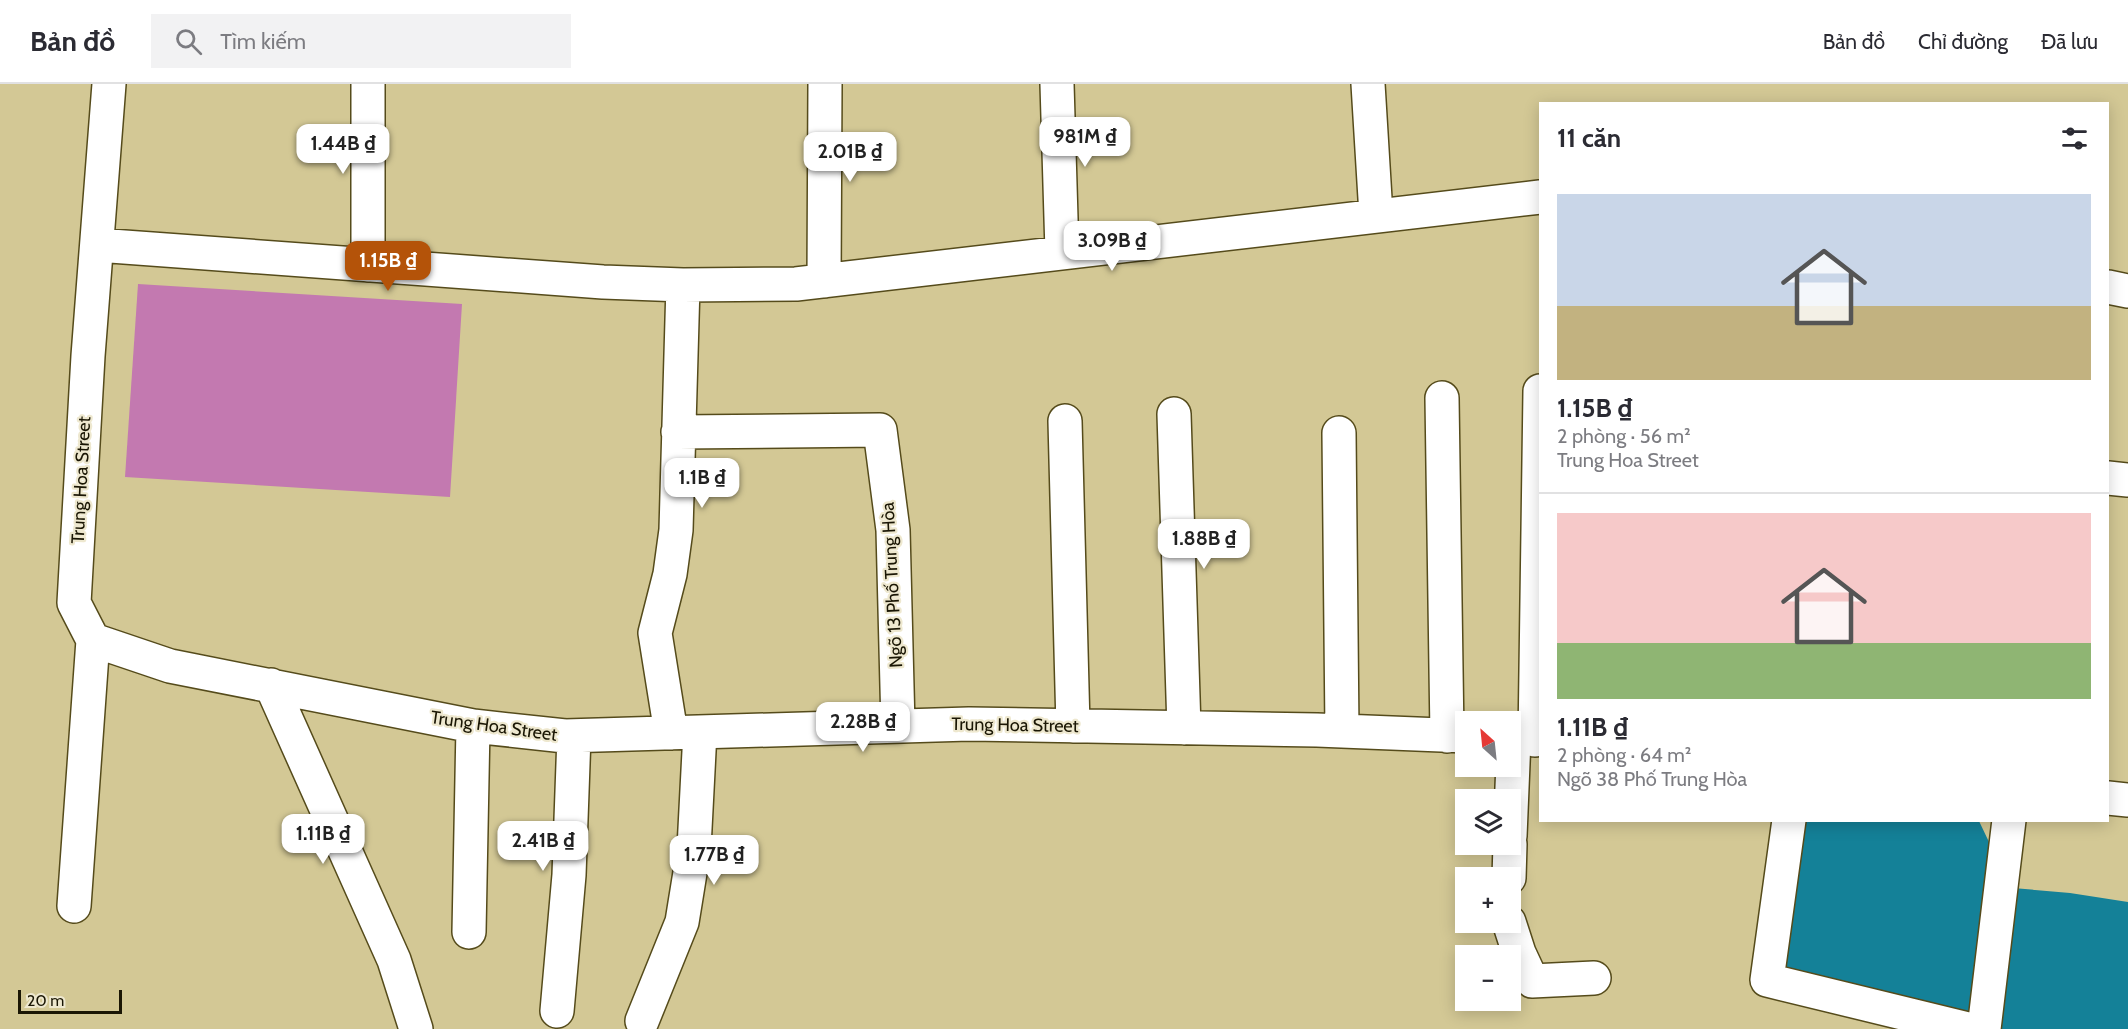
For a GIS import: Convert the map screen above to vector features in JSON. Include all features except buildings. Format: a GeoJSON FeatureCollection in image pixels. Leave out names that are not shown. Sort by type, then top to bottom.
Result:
{"type":"FeatureCollection","features":[{"type":"Feature","properties":{"kind":"street","name":"Trung Hoa Street"},"geometry":{"type":"LineString","coordinates":[[109,84],[74,603],[93,640],[170,666],[473,726],[574,736],[969,724],[1342,731],[1455,736]]}},
{"type":"Feature","properties":{"kind":"street"},"geometry":{"type":"LineString","coordinates":[[368,84],[368,265]]}},
{"type":"Feature","properties":{"kind":"street"},"geometry":{"type":"LineString","coordinates":[[824,281],[825,84]]}},
{"type":"Feature","properties":{"kind":"street"},"geometry":{"type":"LineString","coordinates":[[1057,84],[1062,252]]}},
{"type":"Feature","properties":{"kind":"street"},"geometry":{"type":"LineString","coordinates":[[1368,84],[1376,215]]}},
{"type":"Feature","properties":{"kind":"street"},"geometry":{"type":"LineString","coordinates":[[97,245],[603,282],[683,285],[796,284],[1539,197]]}},
{"type":"Feature","properties":{"kind":"street"},"geometry":{"type":"LineString","coordinates":[[642,1021],[682,922],[694,848],[686,732],[655,633],[670,574],[676,531],[683,285]]}},
{"type":"Feature","properties":{"kind":"street"},"geometry":{"type":"LineString","coordinates":[[2109,287],[2128,291]]}},
{"type":"Feature","properties":{"kind":"street"},"geometry":{"type":"LineString","coordinates":[[1442,398],[1455,712]]}},
{"type":"Feature","properties":{"kind":"street"},"geometry":{"type":"LineString","coordinates":[[1174,414],[1184,728]]}},
{"type":"Feature","properties":{"kind":"street"},"geometry":{"type":"LineString","coordinates":[[1517,789],[1525,739],[1539,415]]}},
{"type":"Feature","properties":{"kind":"street"},"geometry":{"type":"LineString","coordinates":[[1065,421],[1073,726]]}},
{"type":"Feature","properties":{"kind":"street","name":"Ngõ 13 Phố Trung Hòa"},"geometry":{"type":"LineString","coordinates":[[678,432],[880,430],[893,530],[898,726]]}},
{"type":"Feature","properties":{"kind":"street"},"geometry":{"type":"LineString","coordinates":[[1339,433],[1342,731]]}},
{"type":"Feature","properties":{"kind":"street"},"geometry":{"type":"LineString","coordinates":[[2109,478],[2128,480]]}},
{"type":"Feature","properties":{"kind":"street"},"geometry":{"type":"LineString","coordinates":[[74,906],[93,640]]}},
{"type":"Feature","properties":{"kind":"street"},"geometry":{"type":"LineString","coordinates":[[271,685],[394,960],[416,1029]]}},
{"type":"Feature","properties":{"kind":"street"},"geometry":{"type":"LineString","coordinates":[[469,932],[473,726]]}},
{"type":"Feature","properties":{"kind":"street"},"geometry":{"type":"LineString","coordinates":[[557,1011],[569,875],[574,736]]}},
{"type":"Feature","properties":{"kind":"street"},"geometry":{"type":"LineString","coordinates":[[2109,798],[2128,800]]}},
{"type":"Feature","properties":{"kind":"street"},"geometry":{"type":"LineString","coordinates":[[1789,822],[1767,980],[1968,1029]]}},
{"type":"Feature","properties":{"kind":"street"},"geometry":{"type":"LineString","coordinates":[[1984,1029],[2009,822]]}},
{"type":"Feature","properties":{"kind":"street"},"geometry":{"type":"LineString","coordinates":[[1513,933],[1532,981],[1594,978]]}},
{"type":"Feature","properties":{"kind":"shaded area"},"geometry":{"type":"Polygon","coordinates":[[[138,284],[462,304],[450,497],[125,477],[138,284]]]}},
{"type":"Feature","properties":{"kind":"water"},"geometry":{"type":"Polygon","coordinates":[[[1778,822],[1979,822],[1998,868],[2013,888],[2070,893],[2128,902],[2128,1029],[1913,1029],[1769,962],[1778,822]]]}}]}
